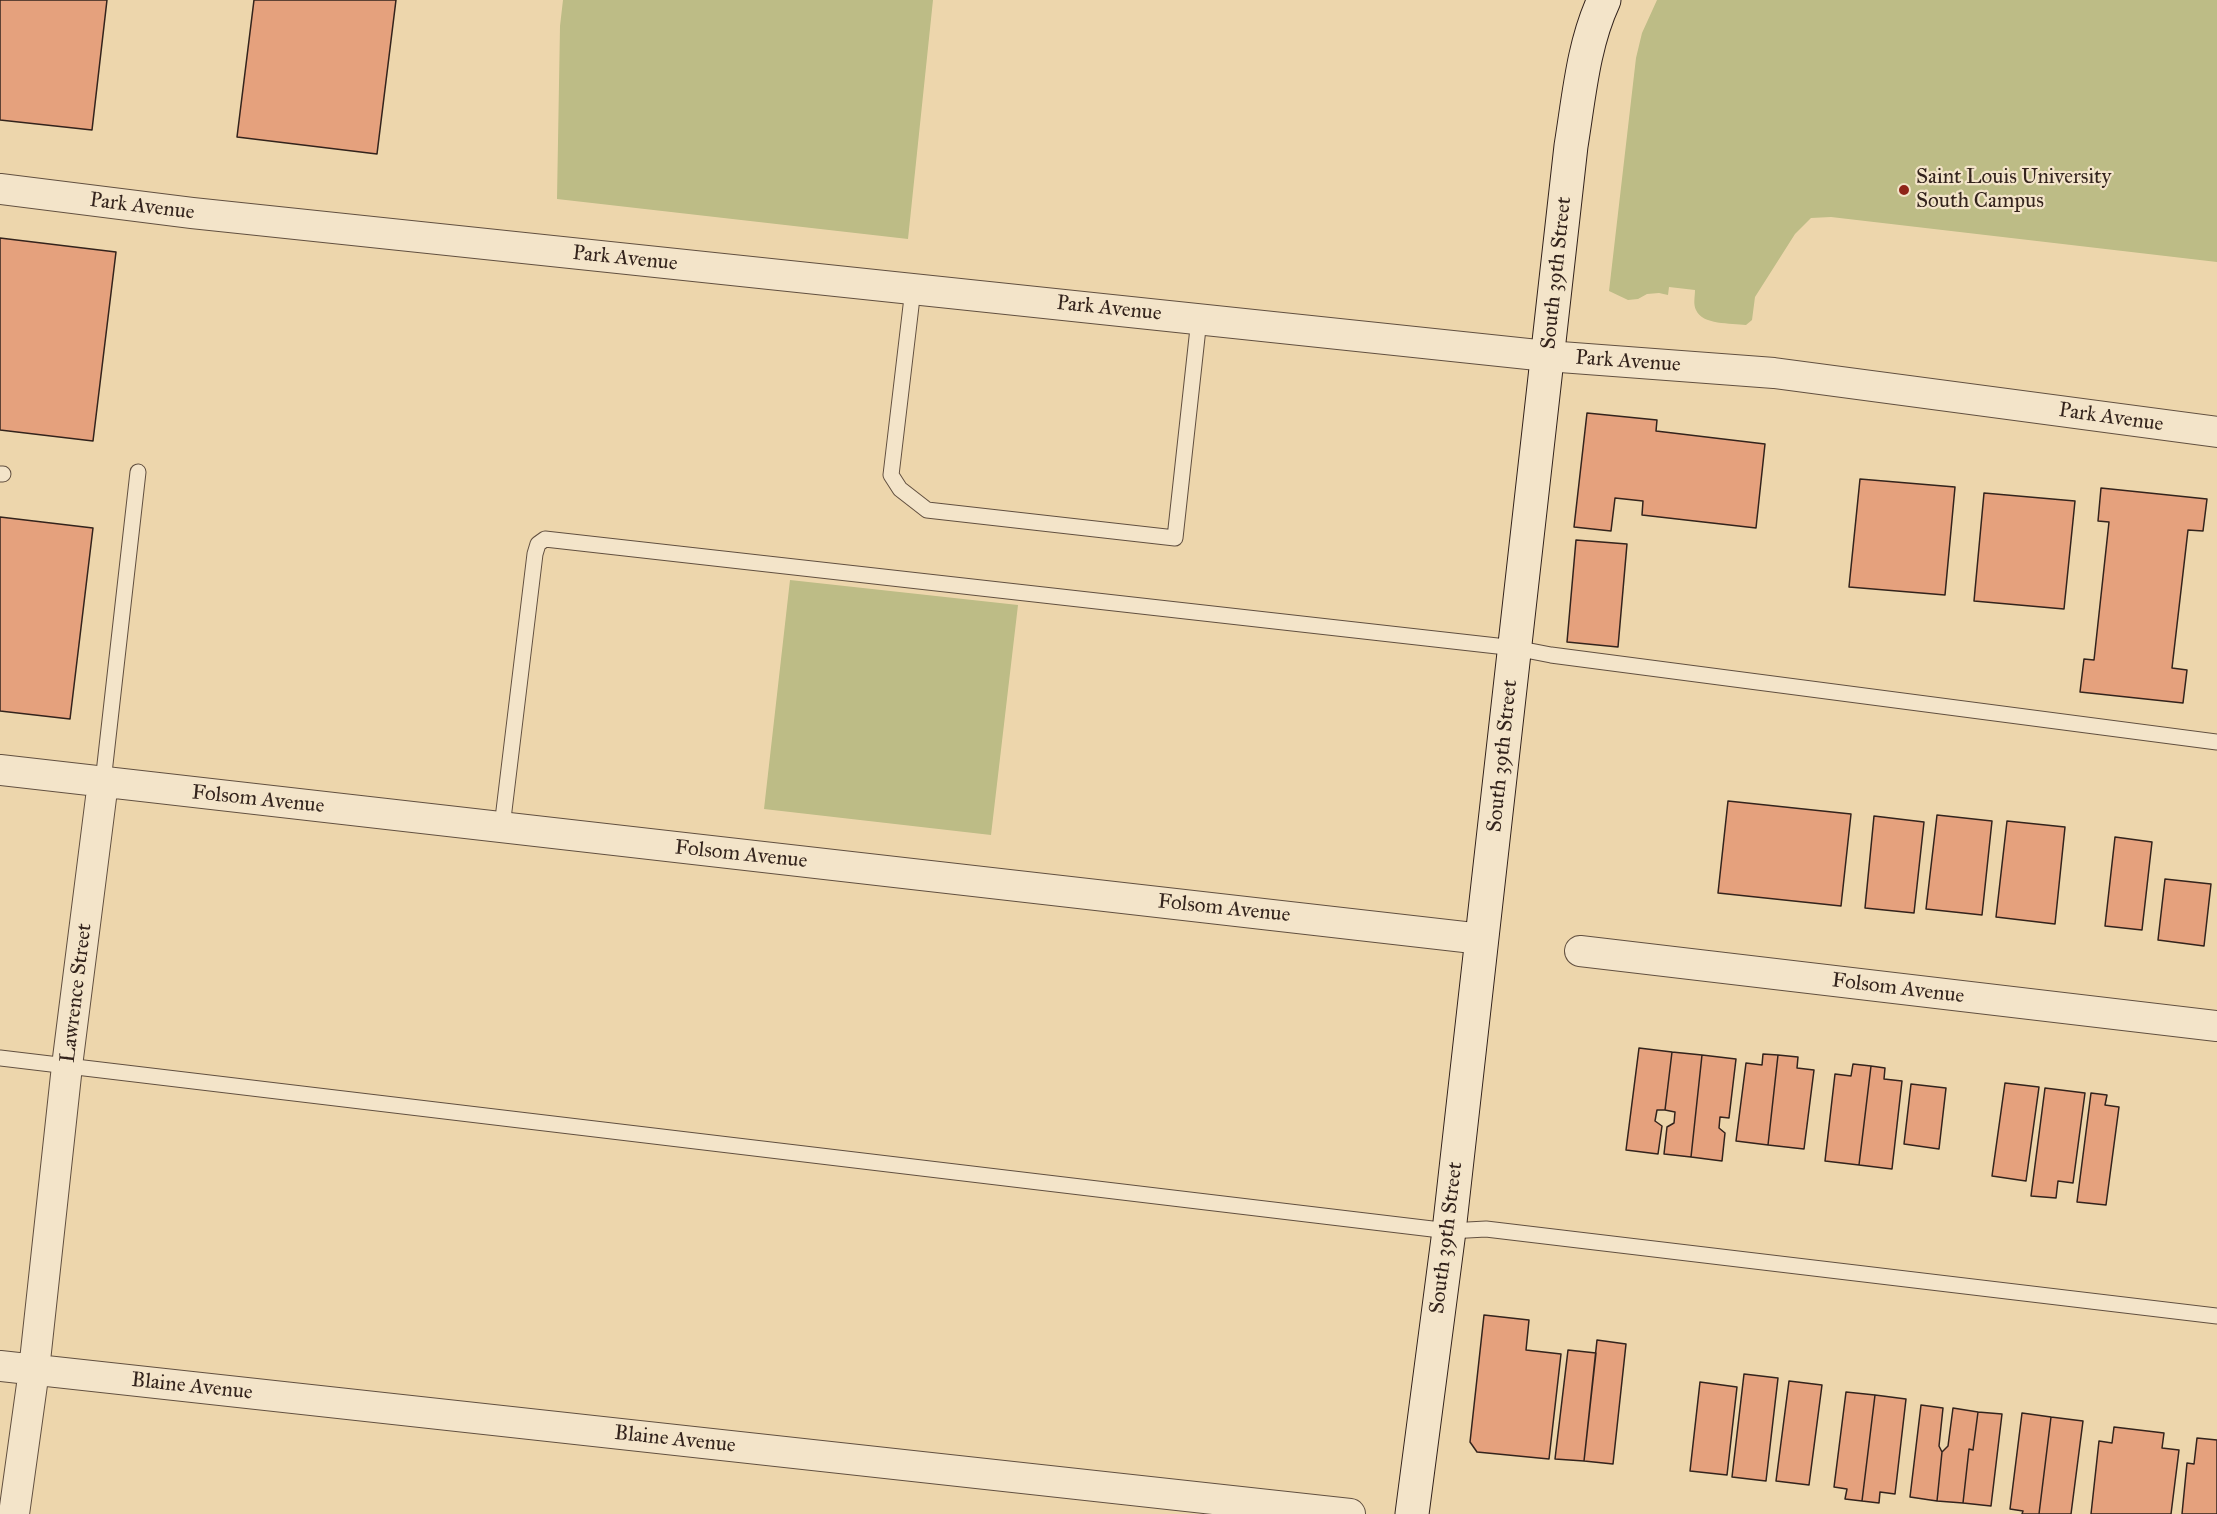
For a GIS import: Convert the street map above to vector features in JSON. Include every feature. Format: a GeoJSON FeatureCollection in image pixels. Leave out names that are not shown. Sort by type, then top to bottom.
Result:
{"type":"FeatureCollection","features":[{"type":"Feature","properties":{"kind":"street","name":"South 39th Street"},"geometry":{"type":"LineString","coordinates":[[1412,1514],[1449,1231],[1571,146],[1584,60],[1604,0]]}},
{"type":"Feature","properties":{"kind":"street","name":"Park Avenue"},"geometry":{"type":"LineString","coordinates":[[0,189],[192,213],[1547,356],[1774,373],[2217,432]]}},
{"type":"Feature","properties":{"kind":"street","name":"Folsom Avenue"},"geometry":{"type":"LineString","coordinates":[[0,770],[1482,939]]}},
{"type":"Feature","properties":{"kind":"street","name":"Lawrence Street"},"geometry":{"type":"LineString","coordinates":[[14,1514],[34,1370],[67,1066],[103,782]]}},
{"type":"Feature","properties":{"kind":"street","name":"Folsom Avenue"},"geometry":{"type":"LineString","coordinates":[[1580,951],[2217,1026]]}},
{"type":"Feature","properties":{"kind":"street","name":"Blaine Avenue"},"geometry":{"type":"LineString","coordinates":[[0,1366],[1350,1514]]}},
{"type":"Feature","properties":{"kind":"lane"},"geometry":{"type":"LineString","coordinates":[[913,289],[891,475],[900,489],[927,510],[1163,537],[1175,538],[1199,319]]}},
{"type":"Feature","properties":{"kind":"lane","name":"Lawrence Street"},"geometry":{"type":"LineString","coordinates":[[103,782],[138,472]]}},
{"type":"Feature","properties":{"kind":"lane"},"geometry":{"type":"LineString","coordinates":[[502,827],[535,554],[538,544],[545,539],[1515,648],[1551,655],[2217,742]]}},
{"type":"Feature","properties":{"kind":"lane"},"geometry":{"type":"LineString","coordinates":[[0,1058],[1449,1231],[1485,1229],[2217,1316]]}},
{"type":"Feature","properties":{"kind":"shaded area"},"geometry":{"type":"Polygon","coordinates":[[[563,0],[933,0],[908,239],[557,199],[560,26],[563,0]]]}},
{"type":"Feature","properties":{"kind":"shaded area","name":"Saint Louis University South Campus"},"geometry":{"type":"Polygon","coordinates":[[[1657,0],[2217,0],[2217,262],[1831,217],[1811,218],[1795,234],[1755,297],[1752,320],[1746,325],[1711,321],[1699,315],[1694,303],[1695,290],[1669,287],[1668,295],[1647,294],[1638,299],[1628,300],[1609,291],[1636,58],[1642,33],[1657,0]]]}},
{"type":"Feature","properties":{"kind":"shaded area"},"geometry":{"type":"Polygon","coordinates":[[[790,580],[1018,605],[991,835],[764,809],[790,580]]]}},
{"type":"Feature","properties":{"kind":"building"},"geometry":{"type":"Polygon","coordinates":[[[0,0],[107,0],[92,130],[0,120],[0,0]]]}},
{"type":"Feature","properties":{"kind":"building"},"geometry":{"type":"Polygon","coordinates":[[[254,0],[396,0],[377,154],[237,137],[254,0]]]}},
{"type":"Feature","properties":{"kind":"building"},"geometry":{"type":"Polygon","coordinates":[[[0,238],[116,252],[93,441],[0,430],[0,238]]]}},
{"type":"Feature","properties":{"kind":"building"},"geometry":{"type":"Polygon","coordinates":[[[1587,413],[1657,420],[1656,431],[1765,444],[1756,528],[1642,515],[1643,501],[1615,498],[1611,531],[1574,527],[1587,413]]]}},
{"type":"Feature","properties":{"kind":"building"},"geometry":{"type":"Polygon","coordinates":[[[1860,479],[1955,487],[1945,595],[1849,587],[1860,479]]]}},
{"type":"Feature","properties":{"kind":"building"},"geometry":{"type":"Polygon","coordinates":[[[2101,488],[2207,499],[2203,531],[2188,530],[2172,668],[2187,670],[2183,703],[2080,692],[2084,659],[2094,660],[2109,522],[2098,521],[2101,488]]]}},
{"type":"Feature","properties":{"kind":"building"},"geometry":{"type":"Polygon","coordinates":[[[1984,493],[2075,501],[2064,609],[1974,601],[1984,493]]]}},
{"type":"Feature","properties":{"kind":"building"},"geometry":{"type":"Polygon","coordinates":[[[0,517],[93,528],[70,719],[0,711],[0,517]]]}},
{"type":"Feature","properties":{"kind":"building"},"geometry":{"type":"Polygon","coordinates":[[[1576,540],[1627,544],[1618,647],[1567,642],[1576,540]]]}},
{"type":"Feature","properties":{"kind":"building"},"geometry":{"type":"Polygon","coordinates":[[[1728,801],[1851,814],[1841,906],[1718,893],[1728,801]]]}},
{"type":"Feature","properties":{"kind":"building"},"geometry":{"type":"Polygon","coordinates":[[[1937,815],[1992,821],[1982,915],[1926,909],[1937,815]]]}},
{"type":"Feature","properties":{"kind":"building"},"geometry":{"type":"Polygon","coordinates":[[[1874,816],[1924,822],[1914,913],[1865,908],[1874,816]]]}},
{"type":"Feature","properties":{"kind":"building"},"geometry":{"type":"Polygon","coordinates":[[[2007,821],[2065,827],[2055,924],[1996,917],[2007,821]]]}},
{"type":"Feature","properties":{"kind":"building"},"geometry":{"type":"Polygon","coordinates":[[[2115,837],[2152,842],[2142,930],[2105,926],[2115,837]]]}},
{"type":"Feature","properties":{"kind":"building"},"geometry":{"type":"Polygon","coordinates":[[[2165,879],[2211,884],[2204,946],[2158,940],[2165,879]]]}},
{"type":"Feature","properties":{"kind":"building"},"geometry":{"type":"Polygon","coordinates":[[[1639,1048],[1672,1052],[1665,1110],[1657,1110],[1655,1121],[1662,1126],[1658,1154],[1626,1150],[1639,1048]]]}},
{"type":"Feature","properties":{"kind":"building"},"geometry":{"type":"Polygon","coordinates":[[[1672,1052],[1702,1055],[1691,1157],[1664,1154],[1667,1127],[1674,1123],[1675,1112],[1665,1110],[1672,1052]]]}},
{"type":"Feature","properties":{"kind":"building"},"geometry":{"type":"Polygon","coordinates":[[[1763,1054],[1778,1055],[1768,1145],[1736,1141],[1746,1063],[1762,1065],[1763,1054]]]}},
{"type":"Feature","properties":{"kind":"building"},"geometry":{"type":"Polygon","coordinates":[[[1702,1055],[1736,1059],[1729,1118],[1720,1117],[1719,1128],[1725,1133],[1722,1161],[1691,1157],[1702,1055]]]}},
{"type":"Feature","properties":{"kind":"building"},"geometry":{"type":"Polygon","coordinates":[[[1778,1055],[1798,1057],[1797,1068],[1814,1070],[1804,1149],[1768,1145],[1778,1055]]]}},
{"type":"Feature","properties":{"kind":"building"},"geometry":{"type":"Polygon","coordinates":[[[1853,1064],[1871,1066],[1859,1165],[1825,1161],[1835,1074],[1851,1076],[1853,1064]]]}},
{"type":"Feature","properties":{"kind":"building"},"geometry":{"type":"Polygon","coordinates":[[[1871,1066],[1885,1068],[1884,1079],[1902,1081],[1892,1169],[1859,1165],[1871,1066]]]}},
{"type":"Feature","properties":{"kind":"building"},"geometry":{"type":"Polygon","coordinates":[[[2005,1083],[2039,1087],[2026,1181],[1992,1176],[2005,1083]]]}},
{"type":"Feature","properties":{"kind":"building"},"geometry":{"type":"Polygon","coordinates":[[[1911,1084],[1946,1088],[1939,1149],[1904,1144],[1911,1084]]]}},
{"type":"Feature","properties":{"kind":"building"},"geometry":{"type":"Polygon","coordinates":[[[2045,1088],[2085,1093],[2073,1183],[2058,1181],[2056,1198],[2031,1196],[2045,1088]]]}},
{"type":"Feature","properties":{"kind":"building"},"geometry":{"type":"Polygon","coordinates":[[[2091,1093],[2107,1095],[2105,1105],[2119,1107],[2106,1205],[2077,1202],[2091,1093]]]}},
{"type":"Feature","properties":{"kind":"building"},"geometry":{"type":"Polygon","coordinates":[[[1484,1315],[1529,1320],[1526,1350],[1561,1354],[1549,1459],[1477,1452],[1470,1442],[1484,1315]]]}},
{"type":"Feature","properties":{"kind":"building"},"geometry":{"type":"Polygon","coordinates":[[[1597,1340],[1626,1344],[1613,1464],[1584,1461],[1597,1340]]]}},
{"type":"Feature","properties":{"kind":"building"},"geometry":{"type":"Polygon","coordinates":[[[1568,1350],[1596,1353],[1584,1461],[1555,1459],[1568,1350]]]}},
{"type":"Feature","properties":{"kind":"building"},"geometry":{"type":"Polygon","coordinates":[[[1744,1374],[1778,1378],[1766,1481],[1732,1477],[1744,1374]]]}},
{"type":"Feature","properties":{"kind":"building"},"geometry":{"type":"Polygon","coordinates":[[[1789,1381],[1822,1385],[1809,1485],[1776,1481],[1789,1381]]]}},
{"type":"Feature","properties":{"kind":"building"},"geometry":{"type":"Polygon","coordinates":[[[1700,1382],[1737,1387],[1727,1475],[1690,1471],[1700,1382]]]}},
{"type":"Feature","properties":{"kind":"building"},"geometry":{"type":"Polygon","coordinates":[[[1846,1392],[1875,1395],[1862,1501],[1845,1499],[1847,1489],[1834,1487],[1846,1392]]]}},
{"type":"Feature","properties":{"kind":"building"},"geometry":{"type":"Polygon","coordinates":[[[1875,1395],[1906,1399],[1895,1494],[1880,1492],[1879,1503],[1862,1501],[1875,1395]]]}},
{"type":"Feature","properties":{"kind":"building"},"geometry":{"type":"Polygon","coordinates":[[[1921,1405],[1943,1408],[1939,1446],[1942,1452],[1937,1501],[1910,1497],[1921,1405]]]}},
{"type":"Feature","properties":{"kind":"building"},"geometry":{"type":"Polygon","coordinates":[[[1953,1408],[1978,1412],[1973,1450],[1969,1449],[1963,1503],[1937,1501],[1942,1452],[1948,1446],[1953,1408]]]}},
{"type":"Feature","properties":{"kind":"building"},"geometry":{"type":"Polygon","coordinates":[[[1978,1412],[2002,1414],[1991,1506],[1963,1503],[1969,1449],[1973,1450],[1978,1412]]]}},
{"type":"Feature","properties":{"kind":"building"},"geometry":{"type":"Polygon","coordinates":[[[2022,1413],[2051,1417],[2039,1514],[2022,1514],[2023,1511],[2010,1509],[2022,1413]]]}},
{"type":"Feature","properties":{"kind":"building"},"geometry":{"type":"Polygon","coordinates":[[[2051,1417],[2083,1421],[2071,1514],[2039,1514],[2051,1417]]]}},
{"type":"Feature","properties":{"kind":"building"},"geometry":{"type":"Polygon","coordinates":[[[2114,1427],[2164,1433],[2162,1448],[2179,1450],[2171,1514],[2091,1514],[2099,1441],[2112,1443],[2114,1427]]]}},
{"type":"Feature","properties":{"kind":"building"},"geometry":{"type":"Polygon","coordinates":[[[2197,1438],[2217,1440],[2217,1514],[2182,1514],[2187,1463],[2194,1464],[2197,1438]]]}},
{"type":"Feature","properties":{"kind":"place","name":"Saint Louis University South Campus"},"geometry":{"type":"Point","coordinates":[1904,190]}}]}
